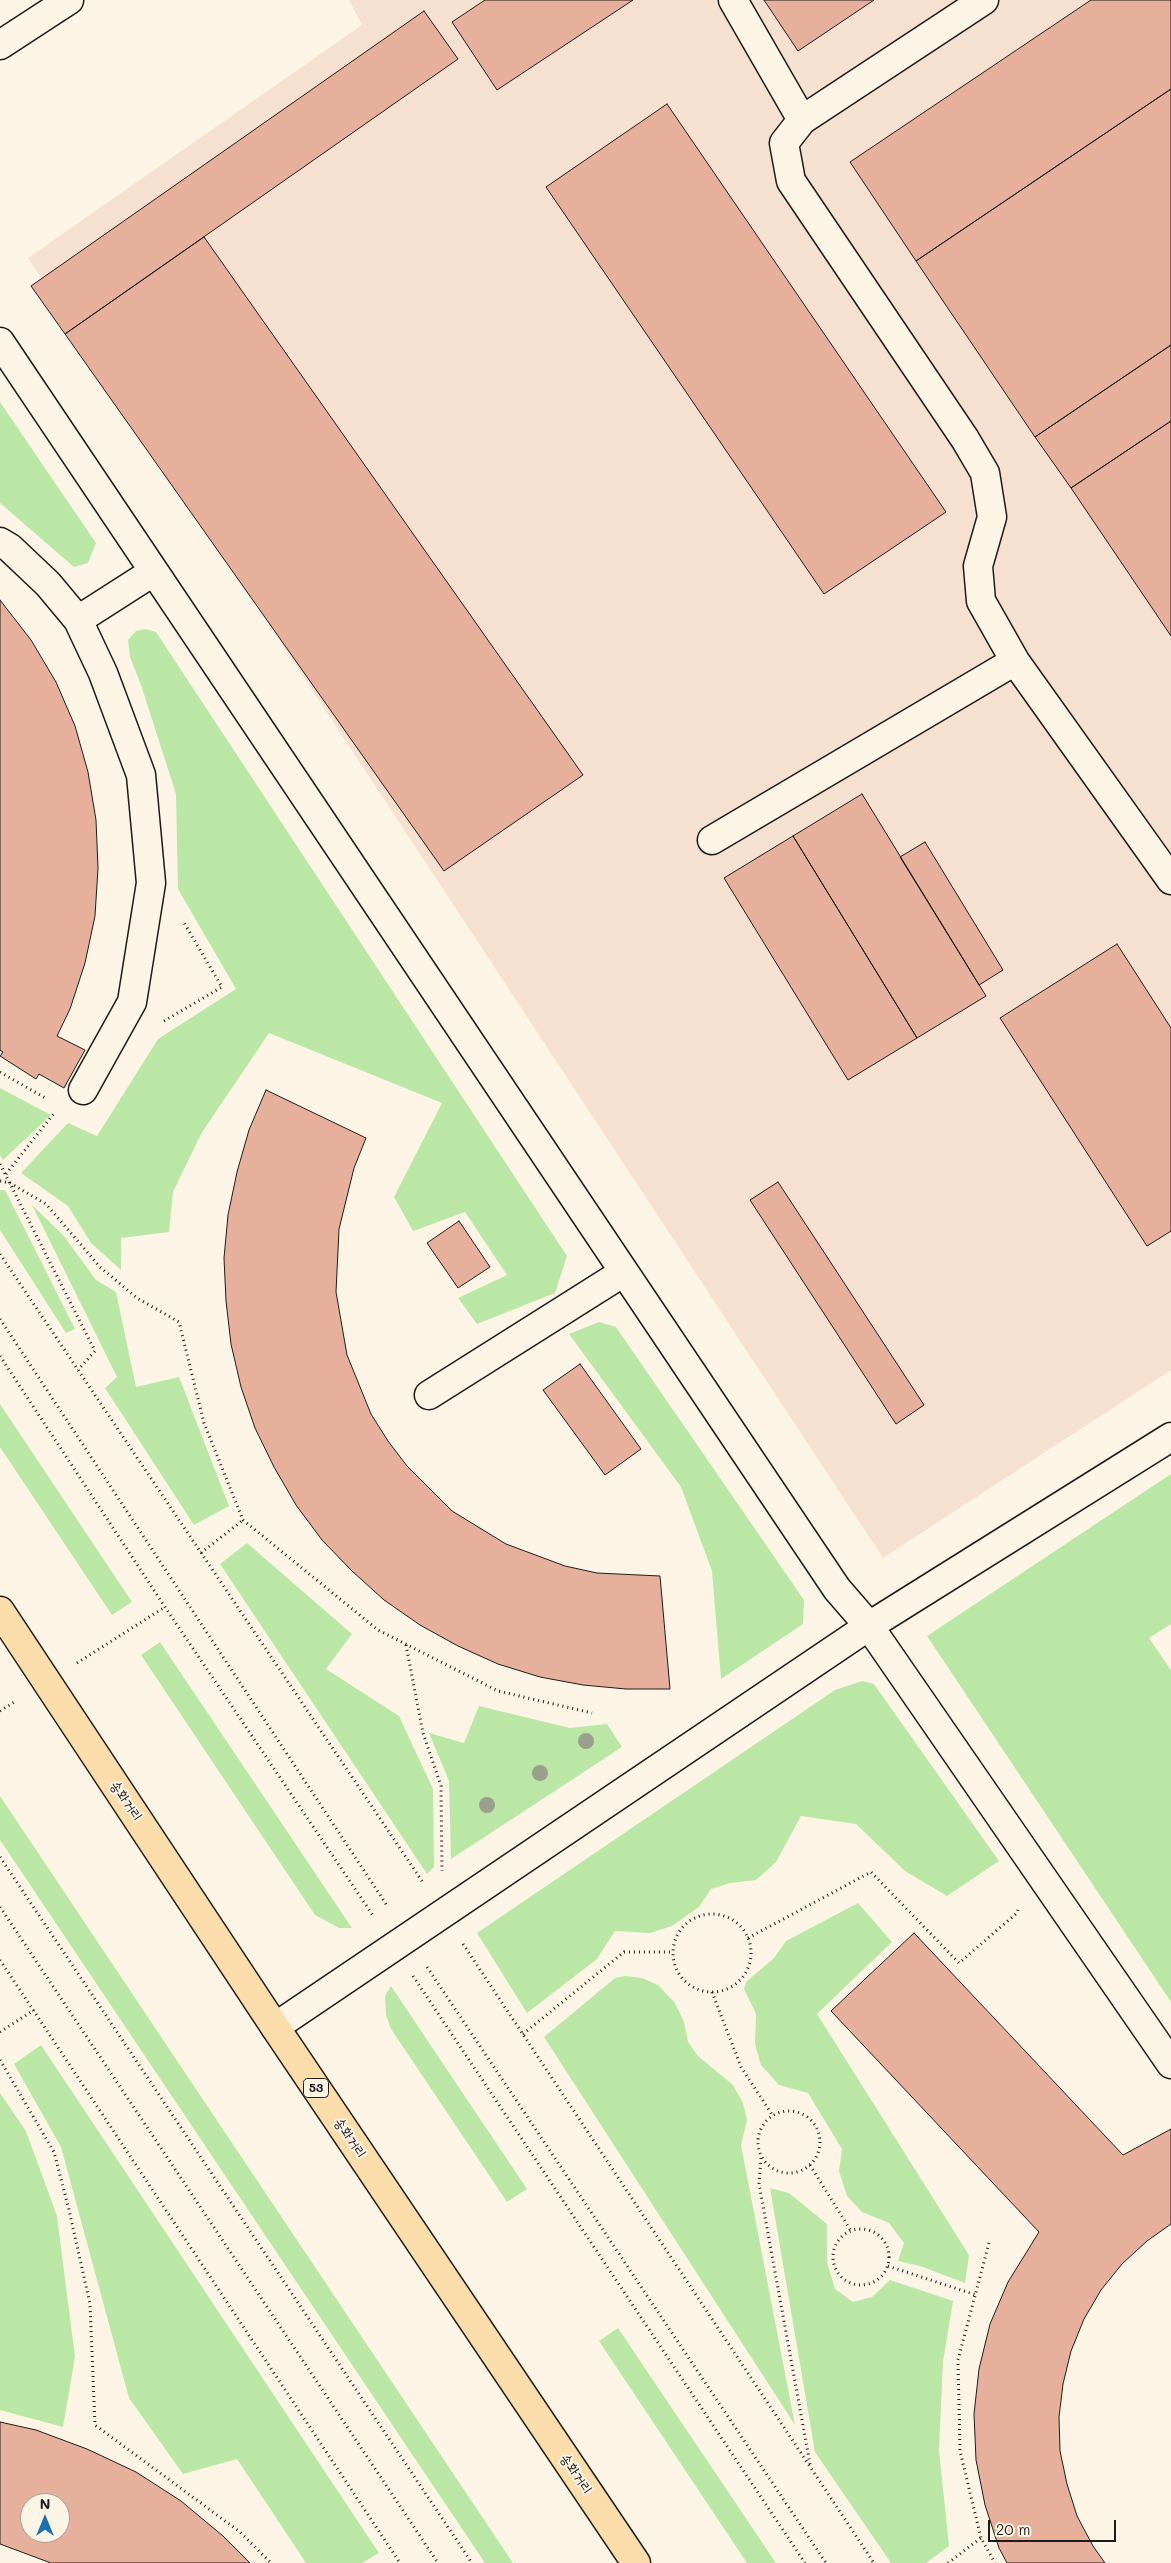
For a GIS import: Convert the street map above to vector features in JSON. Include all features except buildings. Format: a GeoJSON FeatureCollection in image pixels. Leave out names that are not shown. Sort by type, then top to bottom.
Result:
{"type":"FeatureCollection","features":[{"type":"Feature","properties":{"kind":"main road","name":"송화거리"},"geometry":{"type":"LineString","coordinates":[[0,1611],[275,2027],[636,2563]]}},
{"type":"Feature","properties":{"kind":"street"},"geometry":{"type":"LineString","coordinates":[[0,45],[69,0]]}},
{"type":"Feature","properties":{"kind":"street"},"geometry":{"type":"LineString","coordinates":[[733,0],[802,120]]}},
{"type":"Feature","properties":{"kind":"street"},"geometry":{"type":"LineString","coordinates":[[984,0],[802,120],[784,143],[791,181],[960,431],[985,473],[992,517],[978,566],[981,601],[1014,661],[1171,880]]}},
{"type":"Feature","properties":{"kind":"street"},"geometry":{"type":"LineString","coordinates":[[0,342],[837,1589],[869,1626],[1171,2064]]}},
{"type":"Feature","properties":{"kind":"street"},"geometry":{"type":"LineString","coordinates":[[0,542],[48,584],[78,620],[103,674],[141,775],[150,884],[132,1002],[83,1090]]}},
{"type":"Feature","properties":{"kind":"street"},"geometry":{"type":"LineString","coordinates":[[78,620],[153,572]]}},
{"type":"Feature","properties":{"kind":"street"},"geometry":{"type":"LineString","coordinates":[[712,840],[1014,661]]}},
{"type":"Feature","properties":{"kind":"street"},"geometry":{"type":"LineString","coordinates":[[429,1395],[624,1272]]}},
{"type":"Feature","properties":{"kind":"street"},"geometry":{"type":"LineString","coordinates":[[275,2027],[869,1626],[1171,1437]]}},
{"type":"Feature","properties":{"kind":"path"},"geometry":{"type":"LineString","coordinates":[[6,1174],[60,1106]]}},
{"type":"Feature","properties":{"kind":"path"},"geometry":{"type":"LineString","coordinates":[[0,1164],[95,1352],[78,1370]]}},
{"type":"Feature","properties":{"kind":"path"},"geometry":{"type":"LineString","coordinates":[[0,1181],[10,1183],[46,1204],[100,1267],[137,1298],[179,1322],[204,1423],[243,1520],[378,1630],[498,1691],[592,1713]]}},
{"type":"Feature","properties":{"kind":"path"},"geometry":{"type":"LineString","coordinates":[[201,1553],[243,1520]]}},
{"type":"Feature","properties":{"kind":"path"},"geometry":{"type":"LineString","coordinates":[[0,1711],[165,1607]]}},
{"type":"Feature","properties":{"kind":"path"},"geometry":{"type":"LineString","coordinates":[[406,1644],[422,1733],[441,1786],[442,1876],[450,1871]]}},
{"type":"Feature","properties":{"kind":"path"},"geometry":{"type":"LineString","coordinates":[[0,1857],[472,2563]]}},
{"type":"Feature","properties":{"kind":"path"},"geometry":{"type":"LineString","coordinates":[[748,1938],[871,1872],[959,1963],[1017,1913],[1020,1904]]}},
{"type":"Feature","properties":{"kind":"path"},"geometry":{"type":"LineString","coordinates":[[425,1887],[434,1881]]}},
{"type":"Feature","properties":{"kind":"path"},"geometry":{"type":"LineString","coordinates":[[0,1907],[438,2563]]}},
{"type":"Feature","properties":{"kind":"path"},"geometry":{"type":"LineString","coordinates":[[712,1914],[727,1917],[740,1926],[748,1938],[751,1953],[748,1968],[739,1981],[726,1989],[712,1992],[697,1989],[684,1981],[676,1968],[672,1952],[676,1938],[685,1926],[697,1917],[712,1914]]}},
{"type":"Feature","properties":{"kind":"path"},"geometry":{"type":"LineString","coordinates":[[523,2034],[624,1952],[672,1952]]}},
{"type":"Feature","properties":{"kind":"path"},"geometry":{"type":"LineString","coordinates":[[0,1960],[400,2563]]}},
{"type":"Feature","properties":{"kind":"path"},"geometry":{"type":"LineString","coordinates":[[712,1992],[741,2067],[773,2116]]}},
{"type":"Feature","properties":{"kind":"path"},"geometry":{"type":"LineString","coordinates":[[0,2032],[34,2010]]}},
{"type":"Feature","properties":{"kind":"path"},"geometry":{"type":"LineString","coordinates":[[0,2060],[54,2152],[67,2200],[90,2304],[95,2425],[233,2526],[271,2563]]}},
{"type":"Feature","properties":{"kind":"path"},"geometry":{"type":"LineString","coordinates":[[761,2158],[771,2169],[784,2174],[798,2172],[810,2165],[818,2154],[820,2140],[816,2126],[806,2116],[793,2112],[779,2112],[767,2119],[759,2131],[757,2145],[761,2158],[758,2184],[810,2467]]}},
{"type":"Feature","properties":{"kind":"path"},"geometry":{"type":"LineString","coordinates":[[810,2165],[851,2231]]}},
{"type":"Feature","properties":{"kind":"path"},"geometry":{"type":"LineString","coordinates":[[863,2230],[876,2233],[884,2242],[889,2253],[888,2266],[877,2280],[859,2285],[847,2282],[838,2273],[834,2261],[834,2249],[841,2238],[851,2231],[863,2230]]}},
{"type":"Feature","properties":{"kind":"path"},"geometry":{"type":"LineString","coordinates":[[989,2243],[958,2360],[960,2451],[981,2538],[995,2563]]}},
{"type":"Feature","properties":{"kind":"path"},"geometry":{"type":"LineString","coordinates":[[888,2266],[976,2294]]}},
{"type":"Feature","properties":{"kind":"path"},"geometry":{"type":"LineString","coordinates":[[948,2563],[981,2538]]}},
{"type":"Feature","properties":{"kind":"shaded area"},"geometry":{"type":"Polygon","coordinates":[[[349,0],[1171,0],[1171,1370],[883,1558],[28,258],[362,25],[349,0]]]}},
{"type":"Feature","properties":{"kind":"green space"},"geometry":{"type":"Polygon","coordinates":[[[0,402],[96,543],[88,563],[74,567],[0,503],[0,402]]]}},
{"type":"Feature","properties":{"kind":"green space"},"geometry":{"type":"Polygon","coordinates":[[[145,629],[156,632],[567,1256],[555,1293],[477,1324],[458,1298],[507,1275],[465,1212],[413,1231],[394,1197],[442,1103],[269,1033],[201,1134],[173,1192],[169,1232],[121,1238],[121,1270],[91,1243],[68,1206],[21,1173],[68,1123],[97,1136],[158,1039],[236,989],[178,889],[176,794],[141,685],[130,657],[128,640],[136,631],[145,629]]]}},
{"type":"Feature","properties":{"kind":"green space"},"geometry":{"type":"Polygon","coordinates":[[[0,1088],[51,1115],[3,1160],[0,1155],[0,1088]]]}},
{"type":"Feature","properties":{"kind":"green space"},"geometry":{"type":"Polygon","coordinates":[[[0,1190],[5,1190],[75,1329],[66,1333],[0,1230],[0,1190]]]}},
{"type":"Feature","properties":{"kind":"green space"},"geometry":{"type":"Polygon","coordinates":[[[32,1205],[64,1236],[96,1280],[116,1292],[136,1387],[179,1377],[229,1506],[194,1525],[105,1388],[117,1377],[32,1205]]]}},
{"type":"Feature","properties":{"kind":"green space"},"geometry":{"type":"Polygon","coordinates":[[[599,1322],[616,1327],[804,1600],[803,1624],[721,1679],[712,1571],[681,1487],[569,1334],[599,1322]]]}},
{"type":"Feature","properties":{"kind":"green space"},"geometry":{"type":"Polygon","coordinates":[[[0,1404],[132,1602],[112,1615],[0,1447],[0,1404]]]}},
{"type":"Feature","properties":{"kind":"green space"},"geometry":{"type":"Polygon","coordinates":[[[1171,1474],[1171,1624],[1149,1638],[1171,1670],[1171,2002],[927,1636],[1171,1474]]]}},
{"type":"Feature","properties":{"kind":"green space"},"geometry":{"type":"Polygon","coordinates":[[[247,1543],[352,1634],[326,1669],[399,1716],[433,1789],[434,1867],[427,1874],[220,1564],[247,1543]]]}},
{"type":"Feature","properties":{"kind":"green space"},"geometry":{"type":"Polygon","coordinates":[[[160,1642],[352,1928],[339,1928],[315,1915],[141,1655],[160,1642]]]}},
{"type":"Feature","properties":{"kind":"green space"},"geometry":{"type":"Polygon","coordinates":[[[862,1681],[874,1684],[999,1861],[947,1896],[905,1871],[856,1824],[801,1816],[776,1862],[756,1880],[730,1883],[711,1889],[699,1907],[672,1926],[650,1933],[615,1931],[597,1959],[527,2013],[477,1933],[835,1690],[862,1681]]]}},
{"type":"Feature","properties":{"kind":"green space"},"geometry":{"type":"Polygon","coordinates":[[[479,1706],[570,1728],[607,1724],[622,1747],[451,1859],[449,1781],[429,1733],[464,1743],[479,1706]]]}},
{"type":"Feature","properties":{"kind":"green space"},"geometry":{"type":"Polygon","coordinates":[[[0,1796],[513,2563],[485,2563],[0,1840],[0,1796]]]}},
{"type":"Feature","properties":{"kind":"green space"},"geometry":{"type":"Polygon","coordinates":[[[858,1903],[892,1942],[817,2014],[969,2255],[965,2283],[920,2266],[898,2261],[904,2243],[889,2223],[862,2212],[847,2196],[839,2171],[842,2149],[808,2093],[779,2085],[761,2065],[755,2044],[756,2014],[744,1989],[746,1982],[774,1958],[786,1941],[858,1903]]]}},
{"type":"Feature","properties":{"kind":"green space"},"geometry":{"type":"Polygon","coordinates":[[[625,1976],[642,1978],[658,1985],[675,2003],[684,2022],[688,2042],[698,2056],[733,2085],[743,2103],[747,2120],[741,2145],[795,2425],[544,2037],[615,1978],[625,1976]]]}},
{"type":"Feature","properties":{"kind":"green space"},"geometry":{"type":"Polygon","coordinates":[[[391,1986],[527,2189],[507,2202],[391,2029],[386,2015],[385,1996],[391,1986]]]}},
{"type":"Feature","properties":{"kind":"green space"},"geometry":{"type":"Polygon","coordinates":[[[41,2045],[379,2553],[362,2563],[306,2563],[237,2459],[183,2474],[129,2398],[61,2147],[14,2064],[41,2045]]]}},
{"type":"Feature","properties":{"kind":"green space"},"geometry":{"type":"Polygon","coordinates":[[[0,2093],[26,2131],[57,2216],[75,2357],[63,2427],[0,2410],[0,2093]]]}},
{"type":"Feature","properties":{"kind":"green space"},"geometry":{"type":"Polygon","coordinates":[[[770,2188],[789,2193],[827,2224],[827,2262],[835,2289],[853,2302],[872,2297],[890,2280],[953,2301],[943,2362],[939,2450],[949,2546],[926,2563],[891,2563],[815,2452],[770,2188]]]}},
{"type":"Feature","properties":{"kind":"green space"},"geometry":{"type":"Polygon","coordinates":[[[618,2328],[776,2563],[747,2563],[599,2341],[618,2328]]]}}]}
